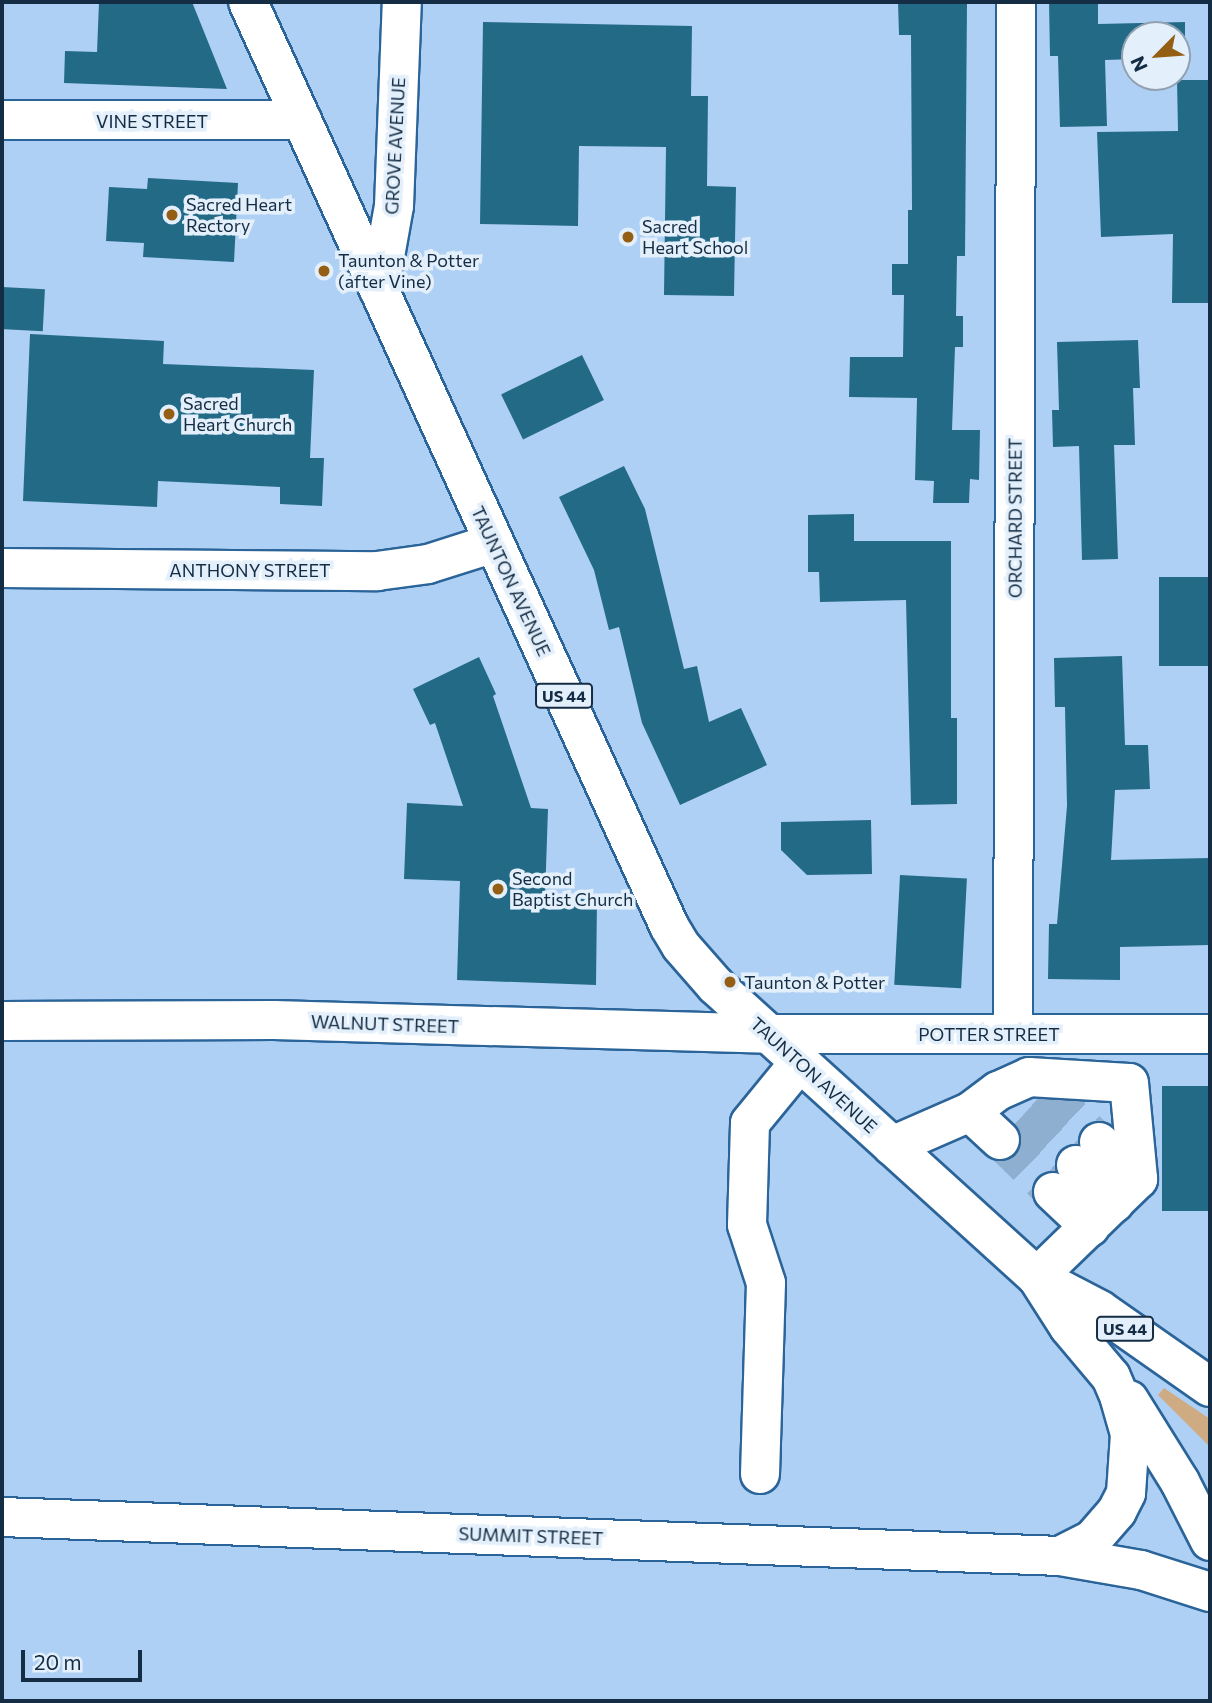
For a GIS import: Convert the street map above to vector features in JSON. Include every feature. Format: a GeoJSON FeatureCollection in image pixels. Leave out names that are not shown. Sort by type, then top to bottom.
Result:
{"type":"FeatureCollection","features":[{"type":"Feature","properties":{"kind":"main road","name":"TAUNTON AVENUE"},"geometry":{"type":"LineString","coordinates":[[247,2],[669,926],[697,967],[1037,1277],[1100,1310],[1210,1387]]}},
{"type":"Feature","properties":{"kind":"main road","name":"GROVE AVENUE"},"geometry":{"type":"LineString","coordinates":[[379,290],[394,206],[402,2]]}},
{"type":"Feature","properties":{"kind":"main road","name":"ORCHARD STREET"},"geometry":{"type":"LineString","coordinates":[[1011,1105],[1021,1034],[1016,2]]}},
{"type":"Feature","properties":{"kind":"main road","name":"VINE STREET"},"geometry":{"type":"LineString","coordinates":[[2,120],[302,120]]}},
{"type":"Feature","properties":{"kind":"main road","name":"ANTHONY STREET"},"geometry":{"type":"LineString","coordinates":[[2,568],[377,570],[428,564],[495,543]]}},
{"type":"Feature","properties":{"kind":"main road","name":"WALNUT STREET"},"geometry":{"type":"LineString","coordinates":[[2,1021],[274,1020],[768,1034]]}},
{"type":"Feature","properties":{"kind":"main road","name":"POTTER STREET"},"geometry":{"type":"LineString","coordinates":[[768,1034],[1210,1034]]}},
{"type":"Feature","properties":{"kind":"main road"},"geometry":{"type":"LineString","coordinates":[[760,1475],[766,1283],[747,1225],[750,1124],[800,1062]]}},
{"type":"Feature","properties":{"kind":"main road"},"geometry":{"type":"LineString","coordinates":[[892,1146],[1011,1105],[1129,1083],[1114,1203],[1037,1277]]}},
{"type":"Feature","properties":{"kind":"main road"},"geometry":{"type":"LineString","coordinates":[[1114,1203],[1076,1166],[1114,1203]]}},
{"type":"Feature","properties":{"kind":"main road","name":"TAUNTON AVENUE"},"geometry":{"type":"LineString","coordinates":[[1037,1277],[1069,1327],[1111,1377],[1159,1446],[1210,1541]]}},
{"type":"Feature","properties":{"kind":"main road","name":"SUMMIT STREET"},"geometry":{"type":"LineString","coordinates":[[1060,1556],[1092,1540],[1117,1511],[1126,1493],[1130,1434],[1121,1398],[1111,1377]]}},
{"type":"Feature","properties":{"kind":"main road","name":"SUMMIT STREET"},"geometry":{"type":"LineString","coordinates":[[2,1517],[1060,1556],[1141,1570],[1210,1592]]}},
{"type":"Feature","properties":{"kind":"shaded area"},"geometry":{"type":"Polygon","coordinates":[[[1164,1388],[1210,1419],[1210,1447],[1158,1395],[1164,1388]]]}},
{"type":"Feature","properties":{"kind":"building"},"geometry":{"type":"Polygon","coordinates":[[[99,2],[192,2],[227,89],[64,83],[65,51],[97,52],[99,2]]]}},
{"type":"Feature","properties":{"kind":"building"},"geometry":{"type":"Polygon","coordinates":[[[898,2],[967,2],[965,256],[957,256],[956,316],[963,316],[963,347],[955,347],[952,430],[980,430],[979,480],[970,479],[969,503],[933,503],[934,481],[915,480],[917,398],[849,397],[850,357],[903,357],[904,295],[892,295],[892,264],[908,264],[908,210],[912,210],[911,35],[899,35],[898,2]]]}},
{"type":"Feature","properties":{"kind":"building"},"geometry":{"type":"Polygon","coordinates":[[[1049,2],[1098,2],[1098,24],[1121,23],[1121,59],[1105,60],[1107,126],[1060,127],[1058,56],[1050,56],[1049,2]]]}},
{"type":"Feature","properties":{"kind":"building"},"geometry":{"type":"Polygon","coordinates":[[[483,22],[692,26],[691,96],[708,96],[707,186],[736,187],[734,296],[664,295],[666,147],[579,146],[578,226],[480,224],[483,22]]]}},
{"type":"Feature","properties":{"kind":"building"},"geometry":{"type":"Polygon","coordinates":[[[1191,80],[1210,80],[1210,303],[1172,303],[1173,234],[1101,237],[1097,132],[1178,131],[1177,91],[1191,91],[1191,80]]]}},
{"type":"Feature","properties":{"kind":"building","name":"Sacred Heart Rectory"},"geometry":{"type":"Polygon","coordinates":[[[148,178],[238,183],[234,262],[143,257],[144,243],[106,241],[109,187],[147,189],[148,178]]]}},
{"type":"Feature","properties":{"kind":"building"},"geometry":{"type":"Polygon","coordinates":[[[2,287],[45,289],[43,331],[2,329],[2,287]]]}},
{"type":"Feature","properties":{"kind":"building","name":"Sacred Heart Church"},"geometry":{"type":"Polygon","coordinates":[[[30,334],[164,341],[163,364],[314,370],[310,458],[324,458],[322,506],[280,504],[280,487],[158,481],[157,507],[23,501],[30,334]]]}},
{"type":"Feature","properties":{"kind":"building"},"geometry":{"type":"Polygon","coordinates":[[[1138,340],[1140,388],[1133,388],[1135,445],[1114,445],[1118,559],[1082,560],[1079,446],[1053,447],[1052,410],[1059,410],[1057,342],[1138,340]]]}},
{"type":"Feature","properties":{"kind":"building"},"geometry":{"type":"Polygon","coordinates":[[[582,355],[604,400],[523,439],[501,394],[582,355]]]}},
{"type":"Feature","properties":{"kind":"building"},"geometry":{"type":"Polygon","coordinates":[[[624,466],[645,509],[684,669],[697,666],[709,722],[741,708],[767,765],[680,805],[642,723],[619,627],[609,630],[594,570],[559,497],[624,466]]]}},
{"type":"Feature","properties":{"kind":"building"},"geometry":{"type":"Polygon","coordinates":[[[854,514],[854,541],[951,541],[951,718],[957,718],[957,804],[911,805],[906,600],[820,602],[819,572],[808,572],[808,515],[854,514]]]}},
{"type":"Feature","properties":{"kind":"building"},"geometry":{"type":"Polygon","coordinates":[[[1159,577],[1210,577],[1210,666],[1159,666],[1159,577]]]}},
{"type":"Feature","properties":{"kind":"building"},"geometry":{"type":"Polygon","coordinates":[[[1122,656],[1125,745],[1148,745],[1150,789],[1115,790],[1111,860],[1210,858],[1210,945],[1120,947],[1120,980],[1048,979],[1049,924],[1057,924],[1067,806],[1065,707],[1055,707],[1054,658],[1122,656]]]}},
{"type":"Feature","properties":{"kind":"building","name":"Second Baptist Church"},"geometry":{"type":"Polygon","coordinates":[[[479,657],[496,694],[493,696],[531,808],[548,809],[545,897],[597,900],[596,985],[457,980],[460,881],[404,879],[407,803],[463,806],[435,723],[430,725],[413,689],[479,657]]]}},
{"type":"Feature","properties":{"kind":"building"},"geometry":{"type":"Polygon","coordinates":[[[871,820],[872,874],[807,875],[781,850],[781,822],[871,820]]]}},
{"type":"Feature","properties":{"kind":"building"},"geometry":{"type":"Polygon","coordinates":[[[900,875],[967,879],[961,988],[894,985],[900,875]]]}},
{"type":"Feature","properties":{"kind":"building"},"geometry":{"type":"Polygon","coordinates":[[[1162,1086],[1210,1086],[1210,1211],[1162,1211],[1162,1086]]]}},
{"type":"Feature","properties":{"kind":"tunnel"},"geometry":{"type":"LineString","coordinates":[[1045,1091],[1099,1142]]}},
{"type":"Feature","properties":{"kind":"tunnel"},"geometry":{"type":"LineString","coordinates":[[1023,1115],[1076,1165]]}},
{"type":"Feature","properties":{"kind":"tunnel"},"geometry":{"type":"LineString","coordinates":[[1000,1140],[1053,1192]]}},
{"type":"Feature","properties":{"kind":"place","name":"Sacred Heart Rectory"},"geometry":{"type":"Point","coordinates":[172,215]}},
{"type":"Feature","properties":{"kind":"place","name":"Sacred Heart School"},"geometry":{"type":"Point","coordinates":[628,237]}},
{"type":"Feature","properties":{"kind":"place","name":"Taunton & Potter (after Vine)"},"geometry":{"type":"Point","coordinates":[324,271]}},
{"type":"Feature","properties":{"kind":"place","name":"Sacred Heart Church"},"geometry":{"type":"Point","coordinates":[169,414]}},
{"type":"Feature","properties":{"kind":"place","name":"Second Baptist Church"},"geometry":{"type":"Point","coordinates":[498,889]}},
{"type":"Feature","properties":{"kind":"place","name":"Taunton & Potter"},"geometry":{"type":"Point","coordinates":[730,982]}}]}
